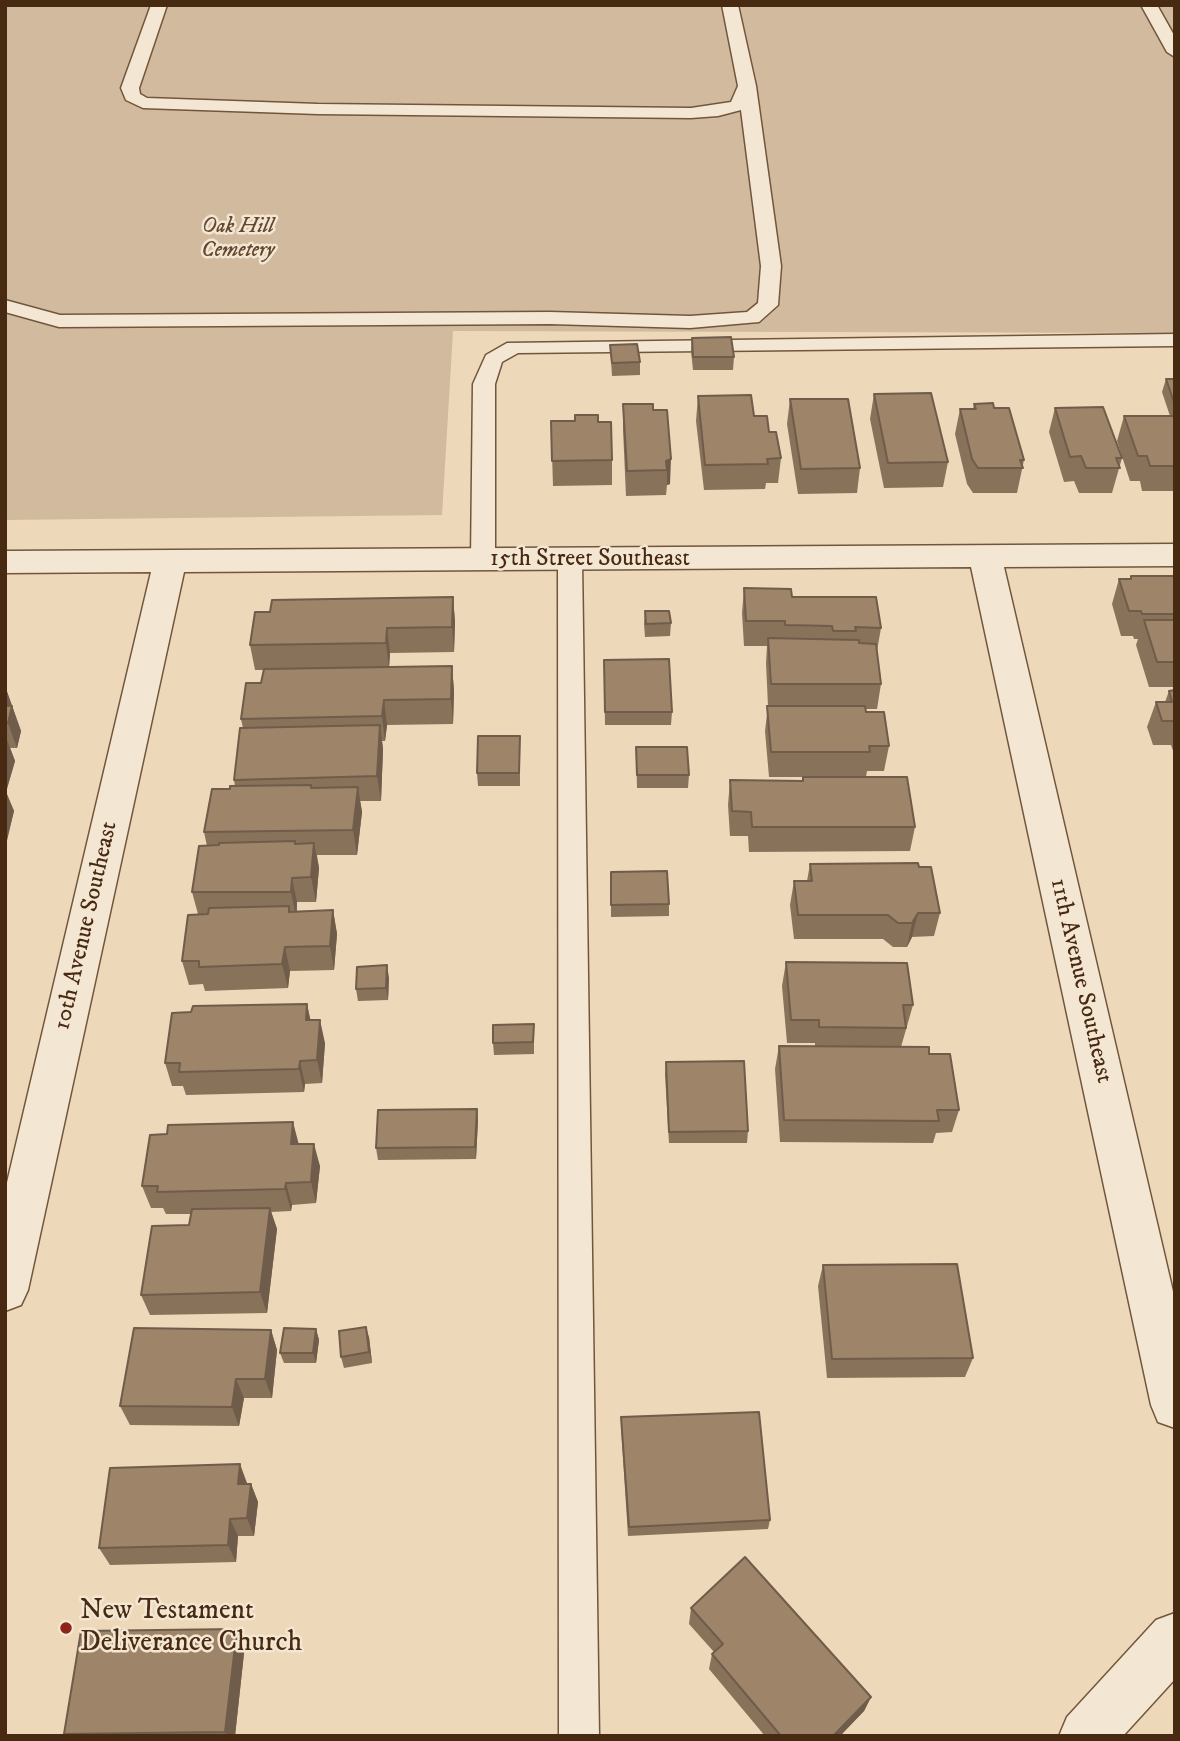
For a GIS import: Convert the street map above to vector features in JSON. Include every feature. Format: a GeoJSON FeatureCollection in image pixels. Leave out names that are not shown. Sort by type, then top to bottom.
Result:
{"type":"FeatureCollection","features":[{"type":"Feature","properties":{"kind":"street","name":"15th Street Southeast"},"geometry":{"type":"LineString","coordinates":[[5,562],[1175,555]]}},
{"type":"Feature","properties":{"kind":"street","name":"11th Avenue Southeast"},"geometry":{"type":"LineString","coordinates":[[985,558],[1163,1303],[1175,1405]]}},
{"type":"Feature","properties":{"kind":"street","name":"10th Avenue Southeast"},"geometry":{"type":"LineString","coordinates":[[5,1290],[170,562]]}},
{"type":"Feature","properties":{"kind":"street"},"geometry":{"type":"LineString","coordinates":[[1086,1736],[1175,1639]]}},
{"type":"Feature","properties":{"kind":"lane"},"geometry":{"type":"LineString","coordinates":[[159,5],[130,89],[132,96],[143,103],[318,109],[691,113],[718,111],[738,105],[747,86]]}},
{"type":"Feature","properties":{"kind":"lane"},"geometry":{"type":"LineString","coordinates":[[5,306],[59,321],[550,318],[690,322],[752,318],[768,305],[771,266],[747,86],[730,5]]}},
{"type":"Feature","properties":{"kind":"lane"},"geometry":{"type":"LineString","coordinates":[[1149,5],[1167,27],[1175,52]]}},
{"type":"Feature","properties":{"kind":"lane"},"geometry":{"type":"LineString","coordinates":[[483,560],[484,384],[493,359],[514,347],[1175,340]]}},
{"type":"Feature","properties":{"kind":"lane"},"geometry":{"type":"LineString","coordinates":[[570,560],[579,1736]]}},
{"type":"Feature","properties":{"kind":"green space","name":"Oak Hill Cemetery"},"geometry":{"type":"Polygon","coordinates":[[[5,5],[1175,5],[1175,333],[453,331],[442,515],[5,520],[5,5]]]}},
{"type":"Feature","properties":{"kind":"building"},"geometry":{"type":"Polygon","coordinates":[[[731,337],[734,357],[693,357],[692,338],[731,337]]]}},
{"type":"Feature","properties":{"kind":"building"},"geometry":{"type":"Polygon","coordinates":[[[637,344],[640,362],[612,363],[610,345],[637,344]]]}},
{"type":"Feature","properties":{"kind":"building"},"geometry":{"type":"Polygon","coordinates":[[[1166,379],[1175,379],[1175,405],[1166,379]]]}},
{"type":"Feature","properties":{"kind":"building"},"geometry":{"type":"Polygon","coordinates":[[[931,393],[948,462],[888,463],[874,394],[931,393]]]}},
{"type":"Feature","properties":{"kind":"building"},"geometry":{"type":"Polygon","coordinates":[[[751,395],[754,416],[767,416],[769,432],[776,432],[781,458],[767,459],[768,464],[705,465],[698,396],[751,395]]]}},
{"type":"Feature","properties":{"kind":"building"},"geometry":{"type":"Polygon","coordinates":[[[790,399],[848,399],[860,468],[801,469],[790,399]]]}},
{"type":"Feature","properties":{"kind":"building"},"geometry":{"type":"Polygon","coordinates":[[[993,403],[994,408],[1009,408],[1024,460],[1020,460],[1023,468],[978,468],[972,459],[960,409],[976,409],[974,404],[993,403]]]}},
{"type":"Feature","properties":{"kind":"building"},"geometry":{"type":"Polygon","coordinates":[[[623,404],[653,404],[653,410],[667,410],[671,459],[666,461],[667,470],[627,471],[623,404]]]}},
{"type":"Feature","properties":{"kind":"building"},"geometry":{"type":"Polygon","coordinates":[[[1103,407],[1122,458],[1116,458],[1120,468],[1086,468],[1081,456],[1070,457],[1055,408],[1103,407]]]}},
{"type":"Feature","properties":{"kind":"building"},"geometry":{"type":"Polygon","coordinates":[[[575,415],[598,415],[598,422],[611,422],[612,460],[552,461],[551,421],[575,421],[575,415]]]}},
{"type":"Feature","properties":{"kind":"building"},"geometry":{"type":"Polygon","coordinates":[[[1124,416],[1175,416],[1175,466],[1150,466],[1147,456],[1138,456],[1124,416]]]}},
{"type":"Feature","properties":{"kind":"building"},"geometry":{"type":"Polygon","coordinates":[[[1131,576],[1175,576],[1175,614],[1142,614],[1141,611],[1129,611],[1119,579],[1131,579],[1131,576]]]}},
{"type":"Feature","properties":{"kind":"building"},"geometry":{"type":"Polygon","coordinates":[[[744,588],[791,589],[792,597],[876,597],[881,628],[855,627],[856,631],[833,631],[832,626],[785,625],[785,621],[746,621],[744,588]]]}},
{"type":"Feature","properties":{"kind":"building"},"geometry":{"type":"Polygon","coordinates":[[[453,597],[452,627],[387,628],[386,643],[250,645],[255,612],[270,612],[272,600],[453,597]]]}},
{"type":"Feature","properties":{"kind":"building"},"geometry":{"type":"Polygon","coordinates":[[[645,611],[669,611],[671,623],[646,624],[645,611]]]}},
{"type":"Feature","properties":{"kind":"building"},"geometry":{"type":"Polygon","coordinates":[[[1144,620],[1175,620],[1175,662],[1157,662],[1144,620]]]}},
{"type":"Feature","properties":{"kind":"building"},"geometry":{"type":"Polygon","coordinates":[[[768,638],[859,640],[859,643],[876,644],[881,684],[771,684],[768,638]]]}},
{"type":"Feature","properties":{"kind":"building"},"geometry":{"type":"Polygon","coordinates":[[[669,659],[672,712],[605,712],[604,660],[669,659]]]}},
{"type":"Feature","properties":{"kind":"building"},"geometry":{"type":"Polygon","coordinates":[[[452,666],[451,699],[384,700],[382,716],[241,719],[246,683],[261,683],[264,669],[452,666]]]}},
{"type":"Feature","properties":{"kind":"building"},"geometry":{"type":"Polygon","coordinates":[[[1175,690],[1175,721],[1162,721],[1156,702],[1172,702],[1169,691],[1175,690]]]}},
{"type":"Feature","properties":{"kind":"building"},"geometry":{"type":"Polygon","coordinates":[[[5,706],[12,706],[8,723],[5,723],[5,706]]]}},
{"type":"Feature","properties":{"kind":"building"},"geometry":{"type":"Polygon","coordinates":[[[767,706],[865,706],[866,712],[884,712],[889,746],[869,746],[870,752],[771,752],[767,706]]]}},
{"type":"Feature","properties":{"kind":"building"},"geometry":{"type":"Polygon","coordinates":[[[380,725],[377,776],[234,780],[240,728],[380,725]]]}},
{"type":"Feature","properties":{"kind":"building"},"geometry":{"type":"Polygon","coordinates":[[[478,736],[520,736],[519,773],[477,773],[478,736]]]}},
{"type":"Feature","properties":{"kind":"building"},"geometry":{"type":"Polygon","coordinates":[[[636,747],[687,747],[689,775],[637,775],[636,747]]]}},
{"type":"Feature","properties":{"kind":"building"},"geometry":{"type":"Polygon","coordinates":[[[803,777],[907,777],[915,827],[752,827],[751,812],[732,811],[730,780],[803,781],[803,777]]]}},
{"type":"Feature","properties":{"kind":"building"},"geometry":{"type":"Polygon","coordinates":[[[311,785],[311,788],[358,787],[353,830],[204,832],[212,789],[230,789],[230,786],[311,785]]]}},
{"type":"Feature","properties":{"kind":"building"},"geometry":{"type":"Polygon","coordinates":[[[295,841],[295,844],[314,843],[311,877],[292,878],[291,892],[192,892],[199,846],[295,841]]]}},
{"type":"Feature","properties":{"kind":"building"},"geometry":{"type":"Polygon","coordinates":[[[918,863],[919,867],[931,867],[940,913],[918,913],[912,923],[898,923],[888,915],[798,915],[794,881],[812,881],[810,864],[918,863]]]}},
{"type":"Feature","properties":{"kind":"building"},"geometry":{"type":"Polygon","coordinates":[[[667,871],[669,904],[611,905],[611,872],[667,871]]]}},
{"type":"Feature","properties":{"kind":"building"},"geometry":{"type":"Polygon","coordinates":[[[289,906],[289,912],[333,910],[330,946],[285,947],[282,964],[199,967],[199,961],[182,961],[188,915],[208,914],[209,908],[289,906]]]}},
{"type":"Feature","properties":{"kind":"building"},"geometry":{"type":"Polygon","coordinates":[[[786,962],[907,963],[913,1005],[903,1005],[906,1028],[819,1027],[819,1020],[791,1020],[786,962]]]}},
{"type":"Feature","properties":{"kind":"building"},"geometry":{"type":"Polygon","coordinates":[[[387,965],[386,988],[356,989],[357,967],[387,965]]]}},
{"type":"Feature","properties":{"kind":"building"},"geometry":{"type":"Polygon","coordinates":[[[307,1004],[306,1020],[320,1020],[317,1060],[300,1061],[299,1069],[179,1072],[180,1063],[165,1063],[172,1013],[191,1012],[193,1006],[307,1004]]]}},
{"type":"Feature","properties":{"kind":"building"},"geometry":{"type":"Polygon","coordinates":[[[534,1024],[533,1042],[493,1043],[493,1025],[534,1024]]]}},
{"type":"Feature","properties":{"kind":"building"},"geometry":{"type":"Polygon","coordinates":[[[779,1046],[929,1047],[929,1054],[950,1054],[959,1110],[937,1110],[939,1121],[784,1120],[779,1046]]]}},
{"type":"Feature","properties":{"kind":"building"},"geometry":{"type":"Polygon","coordinates":[[[744,1061],[748,1131],[669,1132],[666,1062],[744,1061]]]}},
{"type":"Feature","properties":{"kind":"building"},"geometry":{"type":"Polygon","coordinates":[[[477,1109],[475,1147],[376,1148],[378,1110],[477,1109]]]}},
{"type":"Feature","properties":{"kind":"building"},"geometry":{"type":"Polygon","coordinates":[[[293,1122],[291,1144],[314,1144],[311,1182],[286,1183],[285,1189],[157,1192],[158,1186],[142,1186],[150,1135],[167,1134],[168,1125],[293,1122]]]}},
{"type":"Feature","properties":{"kind":"building"},"geometry":{"type":"Polygon","coordinates":[[[270,1208],[260,1292],[141,1295],[152,1226],[189,1225],[192,1209],[270,1208]]]}},
{"type":"Feature","properties":{"kind":"building"},"geometry":{"type":"Polygon","coordinates":[[[957,1264],[973,1358],[832,1359],[823,1265],[957,1264]]]}},
{"type":"Feature","properties":{"kind":"building"},"geometry":{"type":"Polygon","coordinates":[[[366,1327],[369,1352],[341,1357],[339,1331],[366,1327]]]}},
{"type":"Feature","properties":{"kind":"building"},"geometry":{"type":"Polygon","coordinates":[[[134,1328],[271,1330],[265,1379],[236,1379],[232,1407],[120,1406],[134,1328]]]}},
{"type":"Feature","properties":{"kind":"building"},"geometry":{"type":"Polygon","coordinates":[[[284,1328],[316,1329],[313,1353],[280,1353],[284,1328]]]}},
{"type":"Feature","properties":{"kind":"building"},"geometry":{"type":"Polygon","coordinates":[[[759,1412],[770,1520],[629,1527],[621,1417],[759,1412]]]}},
{"type":"Feature","properties":{"kind":"building"},"geometry":{"type":"Polygon","coordinates":[[[240,1464],[238,1484],[251,1484],[247,1518],[230,1519],[228,1545],[99,1548],[110,1468],[240,1464]]]}},
{"type":"Feature","properties":{"kind":"building"},"geometry":{"type":"Polygon","coordinates":[[[745,1557],[871,1697],[833,1736],[781,1736],[712,1654],[723,1644],[691,1608],[745,1557]]]}},
{"type":"Feature","properties":{"kind":"building"},"geometry":{"type":"Polygon","coordinates":[[[237,1629],[225,1732],[64,1734],[81,1631],[237,1629]]]}},
{"type":"Feature","properties":{"kind":"place","name":"New Testament Deliverance Church"},"geometry":{"type":"Point","coordinates":[66,1628]}}]}
